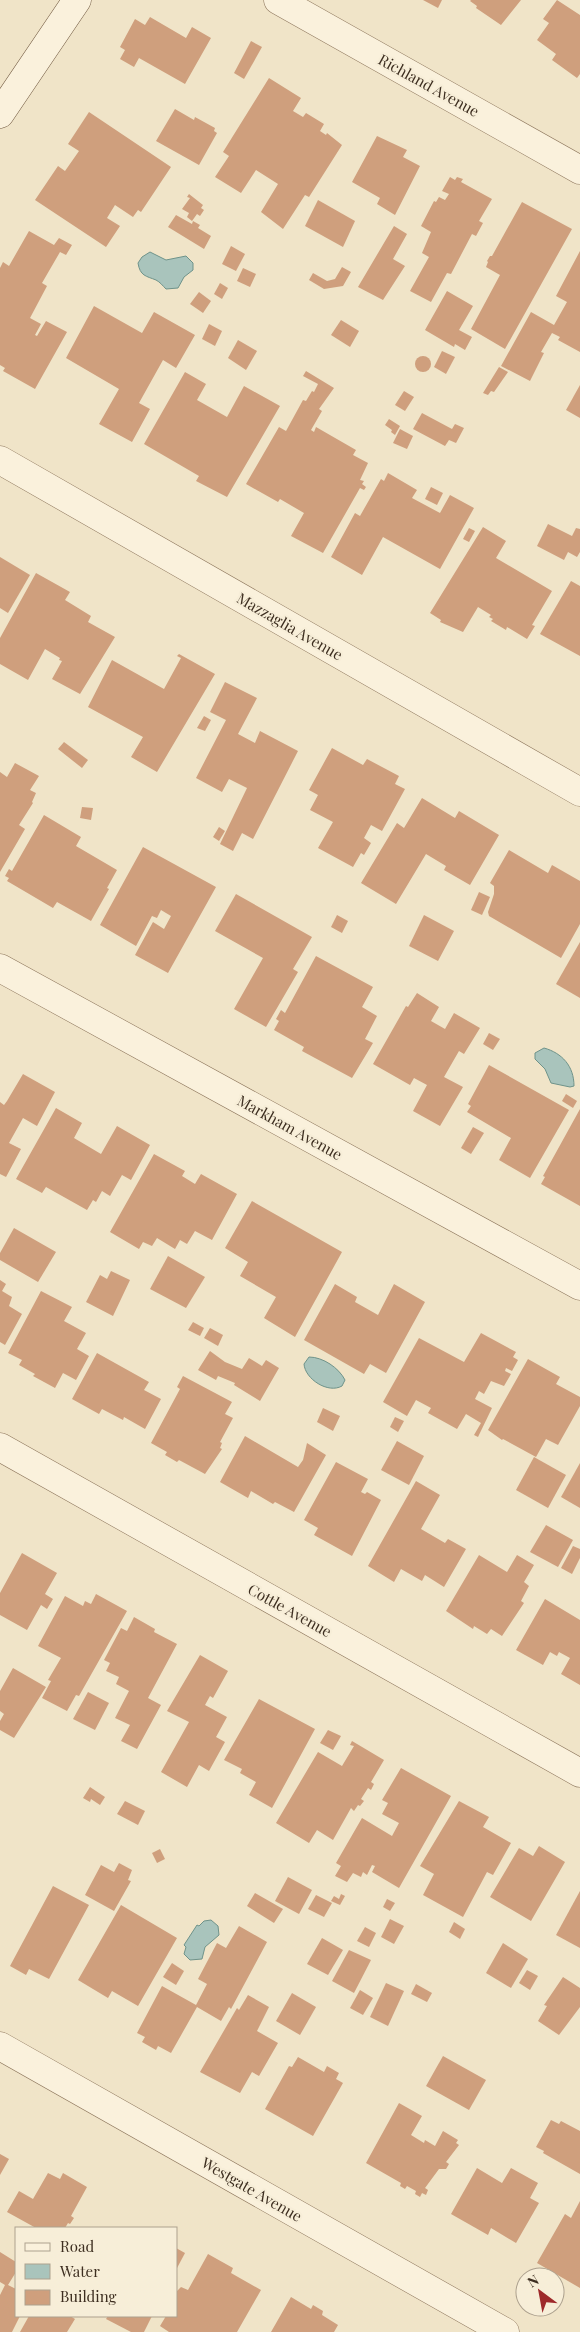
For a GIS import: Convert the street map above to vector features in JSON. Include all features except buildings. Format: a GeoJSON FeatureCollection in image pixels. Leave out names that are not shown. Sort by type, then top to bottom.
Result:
{"type":"FeatureCollection","features":[{"type":"Feature","properties":{"kind":"street"},"geometry":{"type":"LineString","coordinates":[[0,114],[77,0]]}},
{"type":"Feature","properties":{"kind":"street","name":"Richland Avenue"},"geometry":{"type":"LineString","coordinates":[[278,0],[580,170]]}},
{"type":"Feature","properties":{"kind":"street","name":"Mazzaglia Avenue"},"geometry":{"type":"LineString","coordinates":[[0,460],[580,792]]}},
{"type":"Feature","properties":{"kind":"street","name":"Markham Avenue"},"geometry":{"type":"LineString","coordinates":[[0,968],[580,1286]]}},
{"type":"Feature","properties":{"kind":"street","name":"Cottle Avenue"},"geometry":{"type":"LineString","coordinates":[[0,1447],[580,1773]]}},
{"type":"Feature","properties":{"kind":"street","name":"Westgate Avenue"},"geometry":{"type":"LineString","coordinates":[[0,2046],[505,2332]]}},
{"type":"Feature","properties":{"kind":"water"},"geometry":{"type":"Polygon","coordinates":[[[150,252],[166,260],[186,256],[193,263],[193,270],[184,277],[178,288],[166,289],[140,271],[138,263],[142,257],[150,252]]]}},
{"type":"Feature","properties":{"kind":"water"},"geometry":{"type":"Polygon","coordinates":[[[544,1048],[556,1053],[566,1061],[572,1072],[574,1086],[570,1087],[551,1083],[545,1069],[535,1059],[535,1053],[544,1048]]]}},
{"type":"Feature","properties":{"kind":"water"},"geometry":{"type":"Polygon","coordinates":[[[309,1357],[320,1359],[335,1367],[345,1380],[342,1386],[336,1388],[324,1387],[313,1380],[305,1370],[304,1364],[309,1357]]]}},
{"type":"Feature","properties":{"kind":"water"},"geometry":{"type":"Polygon","coordinates":[[[211,1920],[218,1926],[219,1935],[205,1947],[202,1959],[190,1960],[184,1954],[186,1947],[184,1945],[197,1925],[199,1926],[204,1921],[211,1920]]]}}]}
